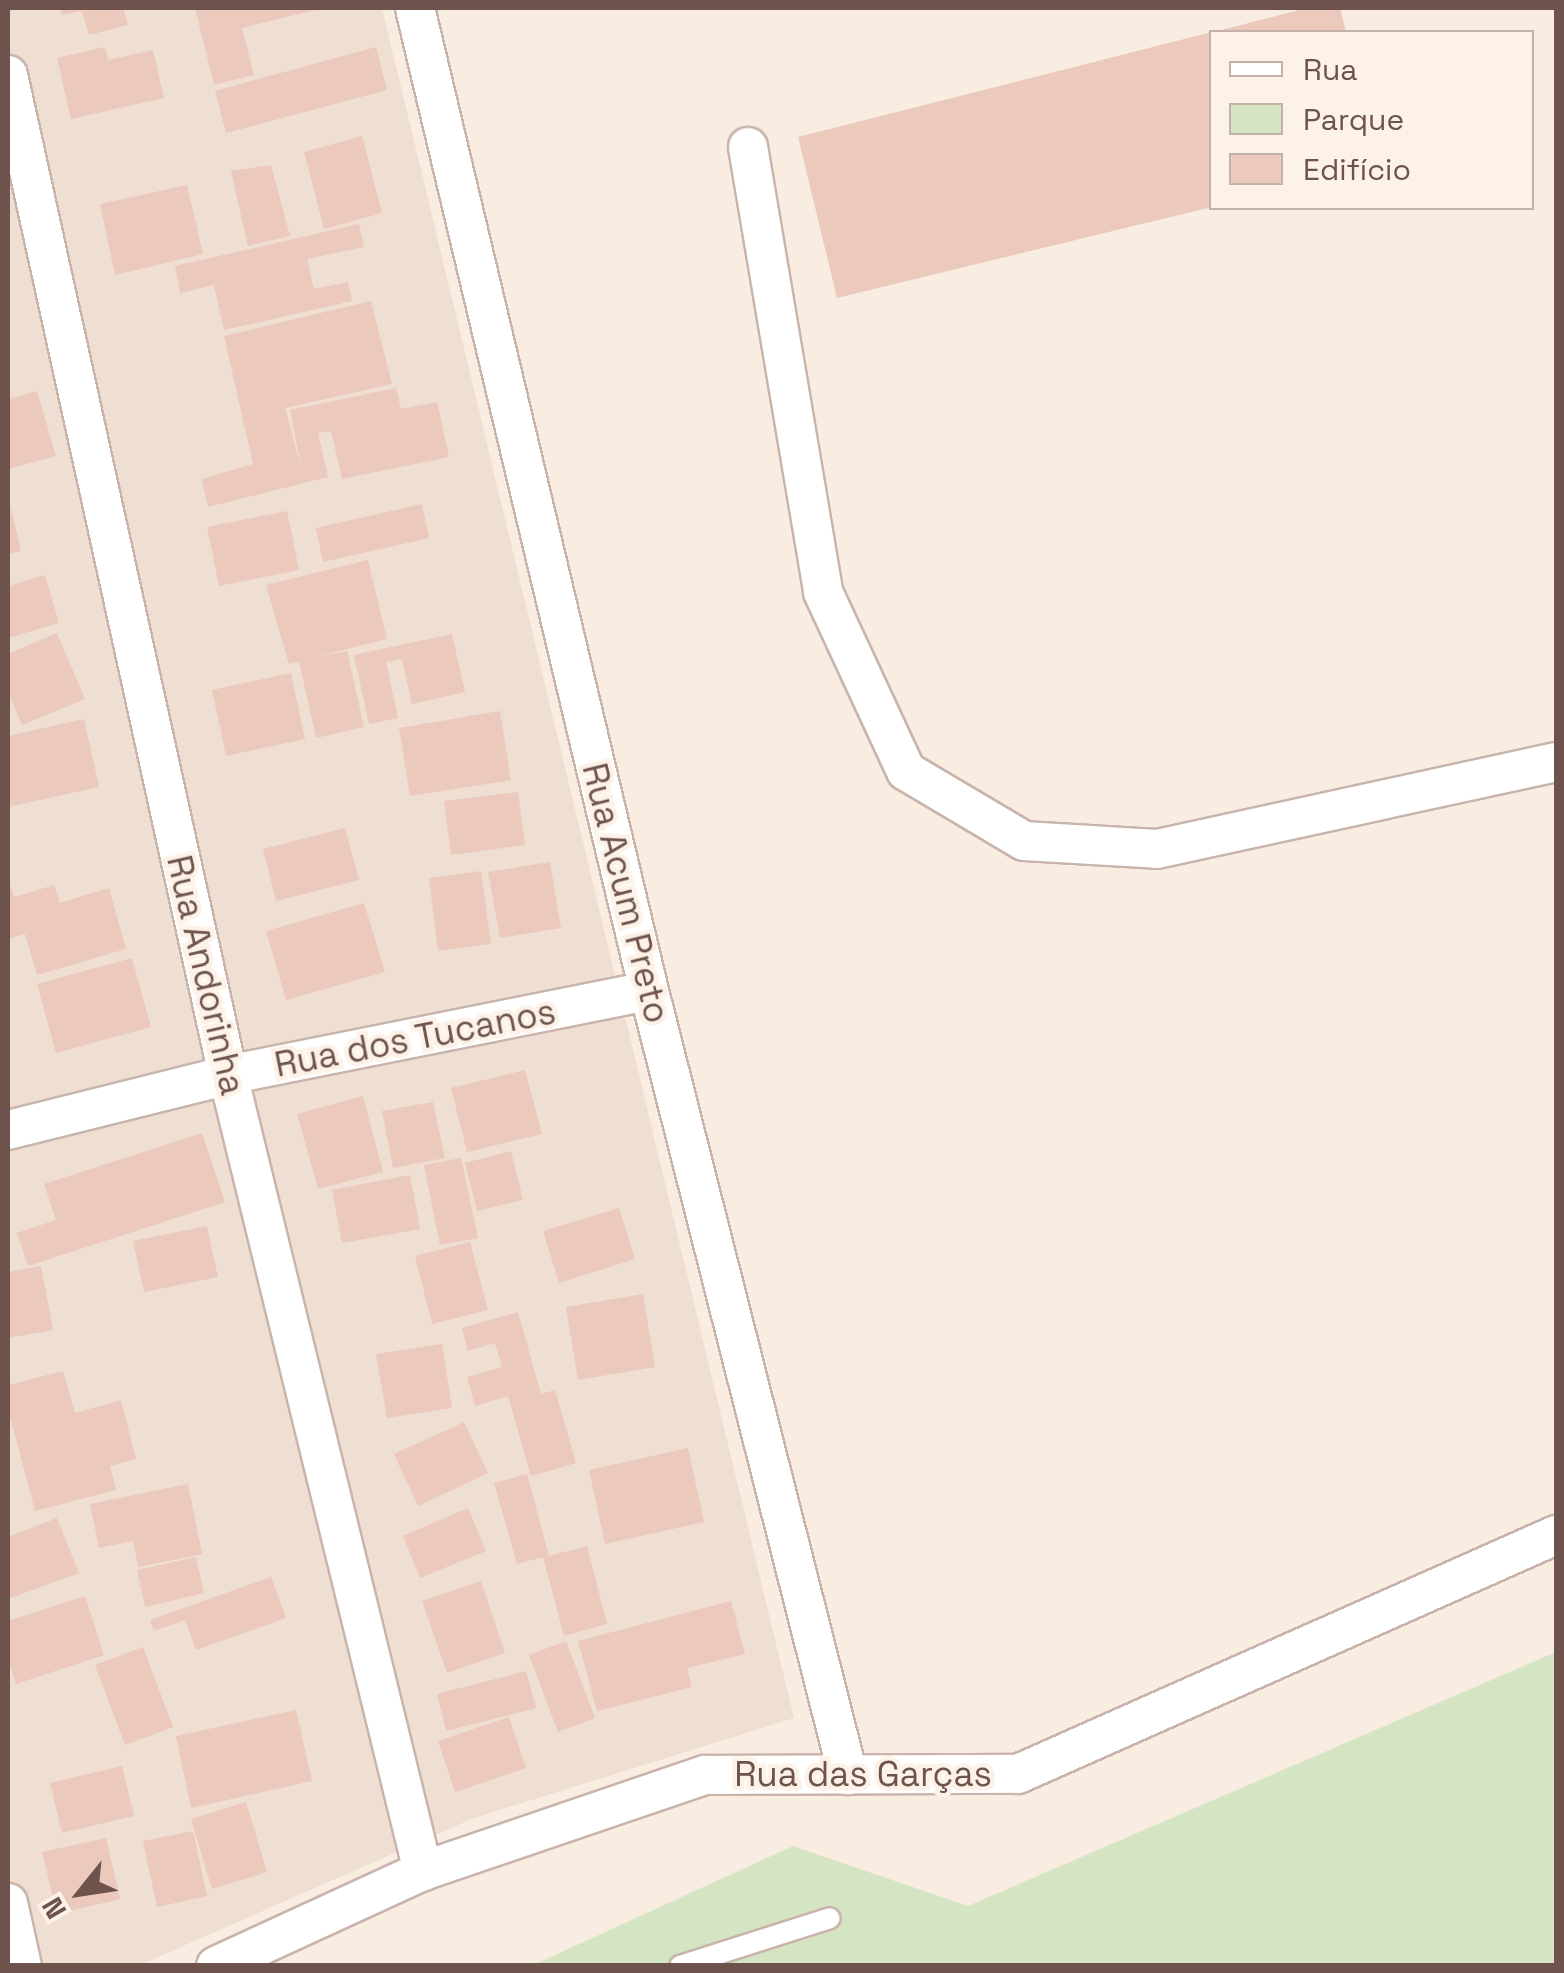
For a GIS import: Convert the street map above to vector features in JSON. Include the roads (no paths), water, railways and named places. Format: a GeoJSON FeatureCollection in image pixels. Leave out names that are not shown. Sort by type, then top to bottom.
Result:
{"type":"FeatureCollection","features":[{"type":"Feature","properties":{"kind":"street","name":"Rua Acum Preto"},"geometry":{"type":"LineString","coordinates":[[415,8],[648,991],[848,1775]]}},
{"type":"Feature","properties":{"kind":"street","name":"Rua Andorinha"},"geometry":{"type":"LineString","coordinates":[[8,76],[228,1075],[423,1870]]}},
{"type":"Feature","properties":{"kind":"street"},"geometry":{"type":"LineString","coordinates":[[748,147],[823,592],[906,772],[1024,842],[1158,849],[1556,762]]}},
{"type":"Feature","properties":{"kind":"street","name":"Rua dos Tucanos"},"geometry":{"type":"LineString","coordinates":[[8,1130],[228,1075],[648,991]]}},
{"type":"Feature","properties":{"kind":"street","name":"Rua das Garças"},"geometry":{"type":"LineString","coordinates":[[216,1966],[423,1870],[704,1775],[1018,1774],[1556,1534]]}},
{"type":"Feature","properties":{"kind":"street"},"geometry":{"type":"LineString","coordinates":[[8,1903],[22,1966]]}},
{"type":"Feature","properties":{"kind":"lane"},"geometry":{"type":"LineString","coordinates":[[680,1966],[830,1918]]}}]}
